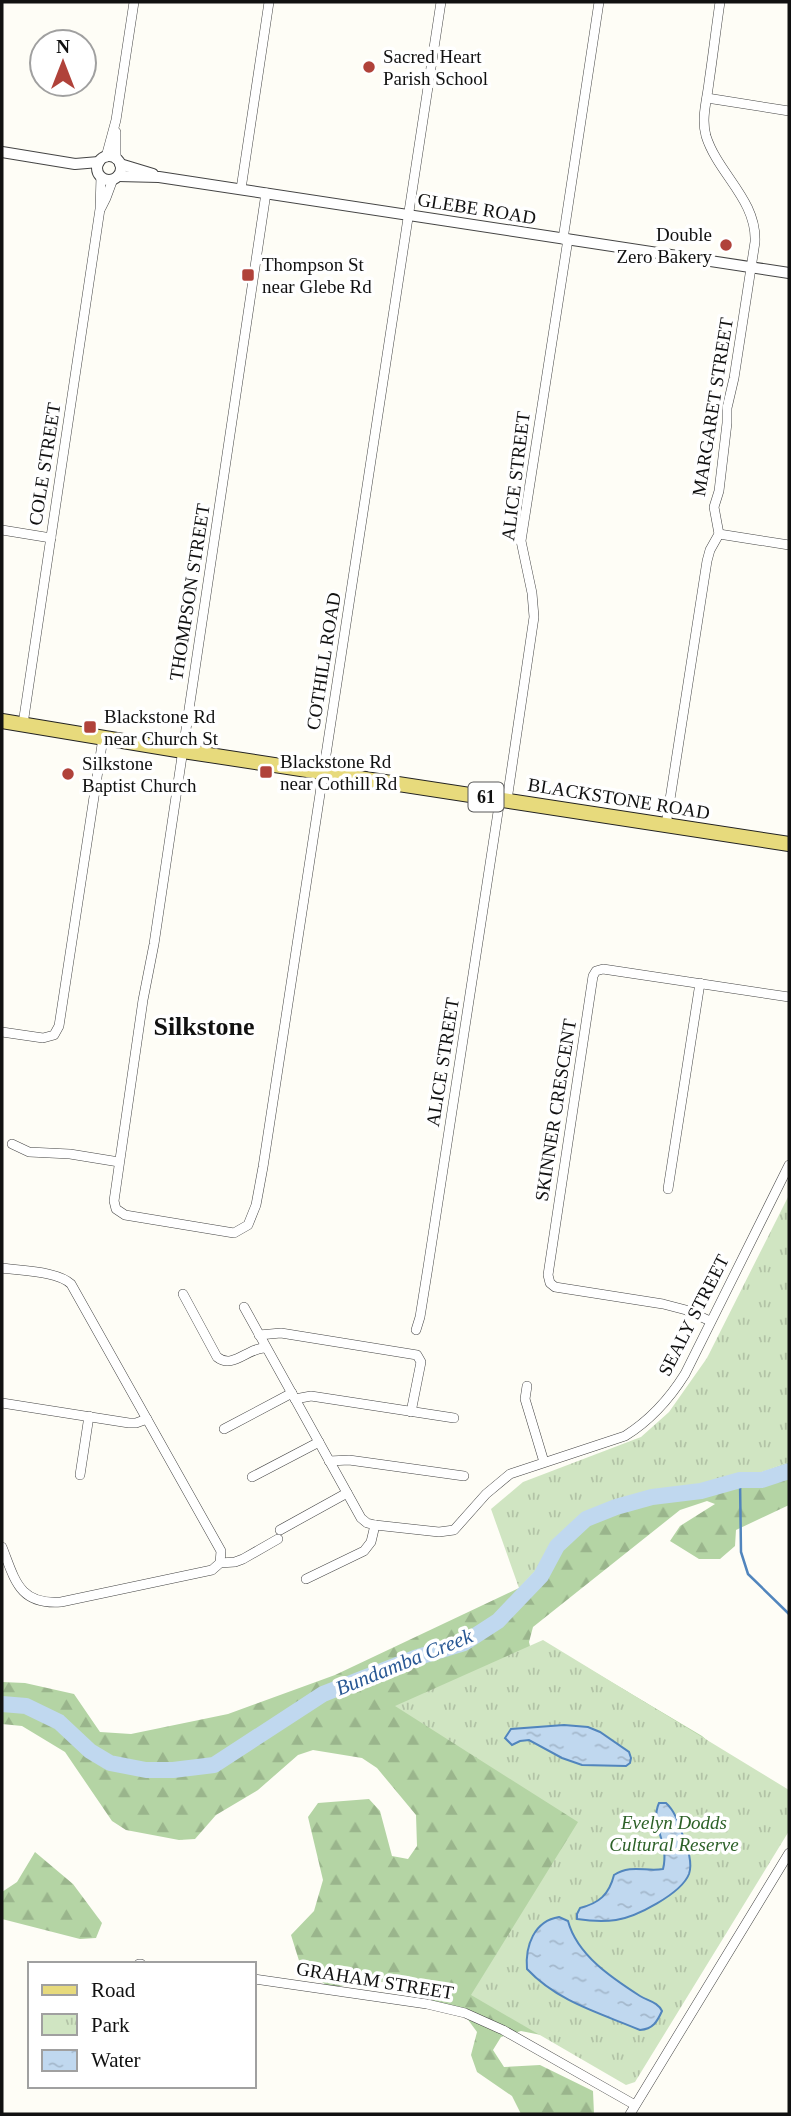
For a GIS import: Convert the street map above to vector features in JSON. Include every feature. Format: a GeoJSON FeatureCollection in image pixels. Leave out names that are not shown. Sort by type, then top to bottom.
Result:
{"type":"FeatureCollection","features":[{"type":"Feature","properties":{"kind":"main road","name":"BLACKSTONE ROAD"},"geometry":{"type":"LineString","coordinates":[[2,723],[59,729],[69,733],[183,751],[789,844]]}},
{"type":"Feature","properties":{"kind":"main road","name":"BLACKSTONE ROAD"},"geometry":{"type":"LineString","coordinates":[[2,723],[58,735],[69,733]]}},
{"type":"Feature","properties":{"kind":"street","name":"COLE STREET"},"geometry":{"type":"LineString","coordinates":[[23,724],[100,209],[106,198],[134,2]]}},
{"type":"Feature","properties":{"kind":"street"},"geometry":{"type":"LineString","coordinates":[[241,189],[269,2]]}},
{"type":"Feature","properties":{"kind":"street","name":"COTHILL ROAD"},"geometry":{"type":"LineString","coordinates":[[119,1162],[114,1201],[119,1212],[234,1233],[248,1225],[256,1205],[441,2]]}},
{"type":"Feature","properties":{"kind":"street","name":"ALICE STREET"},"geometry":{"type":"LineString","coordinates":[[416,1330],[534,617],[521,541],[599,2]]}},
{"type":"Feature","properties":{"kind":"street","name":"MARGARET STREET"},"geometry":{"type":"LineString","coordinates":[[666,825],[706,561],[719,534],[713,507],[719,491],[727,408],[734,378],[755,235],[748,206],[713,152],[704,120],[720,2]]}},
{"type":"Feature","properties":{"kind":"street"},"geometry":{"type":"LineString","coordinates":[[707,98],[789,111]]}},
{"type":"Feature","properties":{"kind":"street","name":"GLEBE ROAD"},"geometry":{"type":"LineString","coordinates":[[2,152],[789,273]]}},
{"type":"Feature","properties":{"kind":"street","name":"THOMPSON STREET"},"geometry":{"type":"LineString","coordinates":[[119,1162],[266,193]]}},
{"type":"Feature","properties":{"kind":"street"},"geometry":{"type":"LineString","coordinates":[[2,530],[51,538]]}},
{"type":"Feature","properties":{"kind":"street"},"geometry":{"type":"LineString","coordinates":[[719,534],[789,545]]}},
{"type":"Feature","properties":{"kind":"street"},"geometry":{"type":"LineString","coordinates":[[2,1032],[43,1038],[54,1035],[60,1018],[103,738]]}},
{"type":"Feature","properties":{"kind":"street","name":"SKINNER CRESCENT"},"geometry":{"type":"LineString","coordinates":[[710,1321],[686,1310],[663,1304],[555,1287],[550,1283],[548,1275],[593,976],[596,971],[603,969],[789,997]]}},
{"type":"Feature","properties":{"kind":"street"},"geometry":{"type":"LineString","coordinates":[[668,1189],[701,983]]}},
{"type":"Feature","properties":{"kind":"street"},"geometry":{"type":"LineString","coordinates":[[12,1144],[29,1152],[70,1154],[119,1162]]}},
{"type":"Feature","properties":{"kind":"street","name":"SEALY STREET"},"geometry":{"type":"LineString","coordinates":[[374,1524],[439,1532],[454,1530],[489,1490],[510,1474],[625,1436],[638,1428],[677,1387],[789,1165]]}},
{"type":"Feature","properties":{"kind":"street"},"geometry":{"type":"LineString","coordinates":[[2,1268],[65,1278],[75,1290],[221,1551],[220,1563]]}},
{"type":"Feature","properties":{"kind":"street"},"geometry":{"type":"LineString","coordinates":[[183,1294],[214,1351],[223,1361],[231,1362],[253,1349],[266,1348]]}},
{"type":"Feature","properties":{"kind":"street"},"geometry":{"type":"LineString","coordinates":[[244,1307],[361,1518],[374,1524],[371,1542],[364,1551],[306,1579]]}},
{"type":"Feature","properties":{"kind":"street"},"geometry":{"type":"LineString","coordinates":[[259,1335],[281,1333],[417,1355],[421,1362],[411,1412]]}},
{"type":"Feature","properties":{"kind":"street"},"geometry":{"type":"LineString","coordinates":[[527,1386],[525,1399],[544,1462]]}},
{"type":"Feature","properties":{"kind":"street"},"geometry":{"type":"LineString","coordinates":[[224,1429],[294,1396],[312,1396],[454,1418]]}},
{"type":"Feature","properties":{"kind":"street"},"geometry":{"type":"LineString","coordinates":[[2,1403],[136,1423],[147,1419]]}},
{"type":"Feature","properties":{"kind":"street"},"geometry":{"type":"LineString","coordinates":[[80,1475],[89,1416]]}},
{"type":"Feature","properties":{"kind":"street"},"geometry":{"type":"LineString","coordinates":[[252,1477],[319,1441]]}},
{"type":"Feature","properties":{"kind":"street"},"geometry":{"type":"LineString","coordinates":[[330,1461],[349,1460],[464,1476]]}},
{"type":"Feature","properties":{"kind":"street"},"geometry":{"type":"LineString","coordinates":[[2,1547],[16,1583],[22,1591],[38,1601],[61,1602],[212,1570],[220,1563],[243,1559],[347,1493]]}},
{"type":"Feature","properties":{"kind":"street"},"geometry":{"type":"LineString","coordinates":[[629,2114],[789,1853]]}},
{"type":"Feature","properties":{"kind":"street","name":"GRAHAM STREET"},"geometry":{"type":"LineString","coordinates":[[256,1979],[427,2004],[466,2013],[503,2029],[635,2105]]}},
{"type":"Feature","properties":{"kind":"green space"},"geometry":{"type":"Polygon","coordinates":[[[789,1195],[789,1462],[740,1480],[649,1491],[583,1513],[548,1548],[536,1570],[519,1588],[491,1509],[523,1482],[641,1437],[669,1412],[707,1358],[789,1195]]]}},
{"type":"Feature","properties":{"kind":"green space"},"geometry":{"type":"Polygon","coordinates":[[[789,1462],[789,1505],[736,1530],[735,1546],[720,1559],[699,1559],[670,1541],[680,1526],[715,1504],[707,1501],[680,1510],[533,1627],[529,1642],[533,1658],[581,1664],[702,1736],[723,1754],[566,2040],[521,2031],[501,2037],[493,2050],[504,2067],[540,2065],[593,2091],[594,2114],[521,2114],[512,2096],[477,2072],[471,2055],[477,2032],[466,2017],[435,2004],[411,1979],[329,1987],[301,1967],[291,1935],[314,1911],[323,1880],[308,1817],[318,1803],[369,1799],[380,1811],[392,1856],[408,1859],[417,1846],[416,1815],[377,1768],[362,1758],[313,1750],[298,1755],[258,1790],[216,1815],[195,1839],[179,1840],[126,1830],[112,1821],[65,1752],[22,1726],[2,1724],[2,1682],[25,1683],[74,1694],[100,1732],[131,1734],[228,1714],[335,1675],[519,1588],[536,1570],[548,1548],[583,1513],[649,1491],[740,1480],[789,1462]]]}},
{"type":"Feature","properties":{"kind":"green space","name":"Evelyn Dodds Cultural Reserve"},"geometry":{"type":"Polygon","coordinates":[[[543,1640],[789,1790],[789,1831],[635,2082],[626,2085],[471,1995],[578,1822],[395,1706],[543,1640]]]}},
{"type":"Feature","properties":{"kind":"green space"},"geometry":{"type":"Polygon","coordinates":[[[35,1852],[73,1884],[102,1923],[96,1938],[80,1939],[2,1919],[2,1892],[17,1882],[35,1852]]]}},
{"type":"Feature","properties":{"kind":"water"},"geometry":{"type":"Polygon","coordinates":[[[564,1725],[588,1727],[600,1732],[629,1752],[630,1763],[626,1766],[582,1765],[562,1758],[529,1740],[512,1745],[505,1738],[511,1729],[564,1725]]]}},
{"type":"Feature","properties":{"kind":"water"},"geometry":{"type":"Polygon","coordinates":[[[659,1803],[666,1803],[672,1810],[686,1845],[690,1865],[684,1882],[668,1897],[625,1918],[601,1921],[577,1919],[580,1908],[593,1904],[606,1893],[614,1875],[632,1869],[663,1869],[664,1850],[656,1819],[659,1803]]]}},
{"type":"Feature","properties":{"kind":"water"},"geometry":{"type":"Polygon","coordinates":[[[559,1917],[568,1921],[579,1945],[597,1965],[660,2008],[662,2011],[654,2024],[640,2030],[595,2012],[552,1990],[527,1969],[530,1943],[537,1929],[550,1919],[559,1917]]]}},
{"type":"Feature","properties":{"kind":"waterway","name":"Bundamba Creek"},"geometry":{"type":"LineString","coordinates":[[2,1704],[26,1706],[59,1722],[90,1751],[110,1763],[146,1770],[214,1765],[323,1694],[415,1658],[464,1643],[498,1621],[541,1576],[557,1546],[586,1519],[652,1497],[701,1491],[740,1480],[762,1480],[789,1471]]}},
{"type":"Feature","properties":{"kind":"waterway"},"geometry":{"type":"LineString","coordinates":[[740,1480],[741,1552],[748,1574],[789,1614]]}},
{"type":"Feature","properties":{"kind":"place","name":"Sacred Heart Parish School"},"geometry":{"type":"Point","coordinates":[369,67]}},
{"type":"Feature","properties":{"kind":"place","name":"Double Zero Bakery"},"geometry":{"type":"Point","coordinates":[726,245]}},
{"type":"Feature","properties":{"kind":"place","name":"Thompson St near Glebe Rd"},"geometry":{"type":"Point","coordinates":[248,275]}},
{"type":"Feature","properties":{"kind":"place","name":"Blackstone Rd near Church St"},"geometry":{"type":"Point","coordinates":[90,727]}},
{"type":"Feature","properties":{"kind":"place","name":"Blackstone Rd near Cothill Rd"},"geometry":{"type":"Point","coordinates":[266,772]}},
{"type":"Feature","properties":{"kind":"place","name":"Silkstone Baptist Church"},"geometry":{"type":"Point","coordinates":[68,774]}},
{"type":"Feature","properties":{"kind":"district","name":"Silkstone"},"geometry":{"type":"Point","coordinates":[204,1026]}}]}
